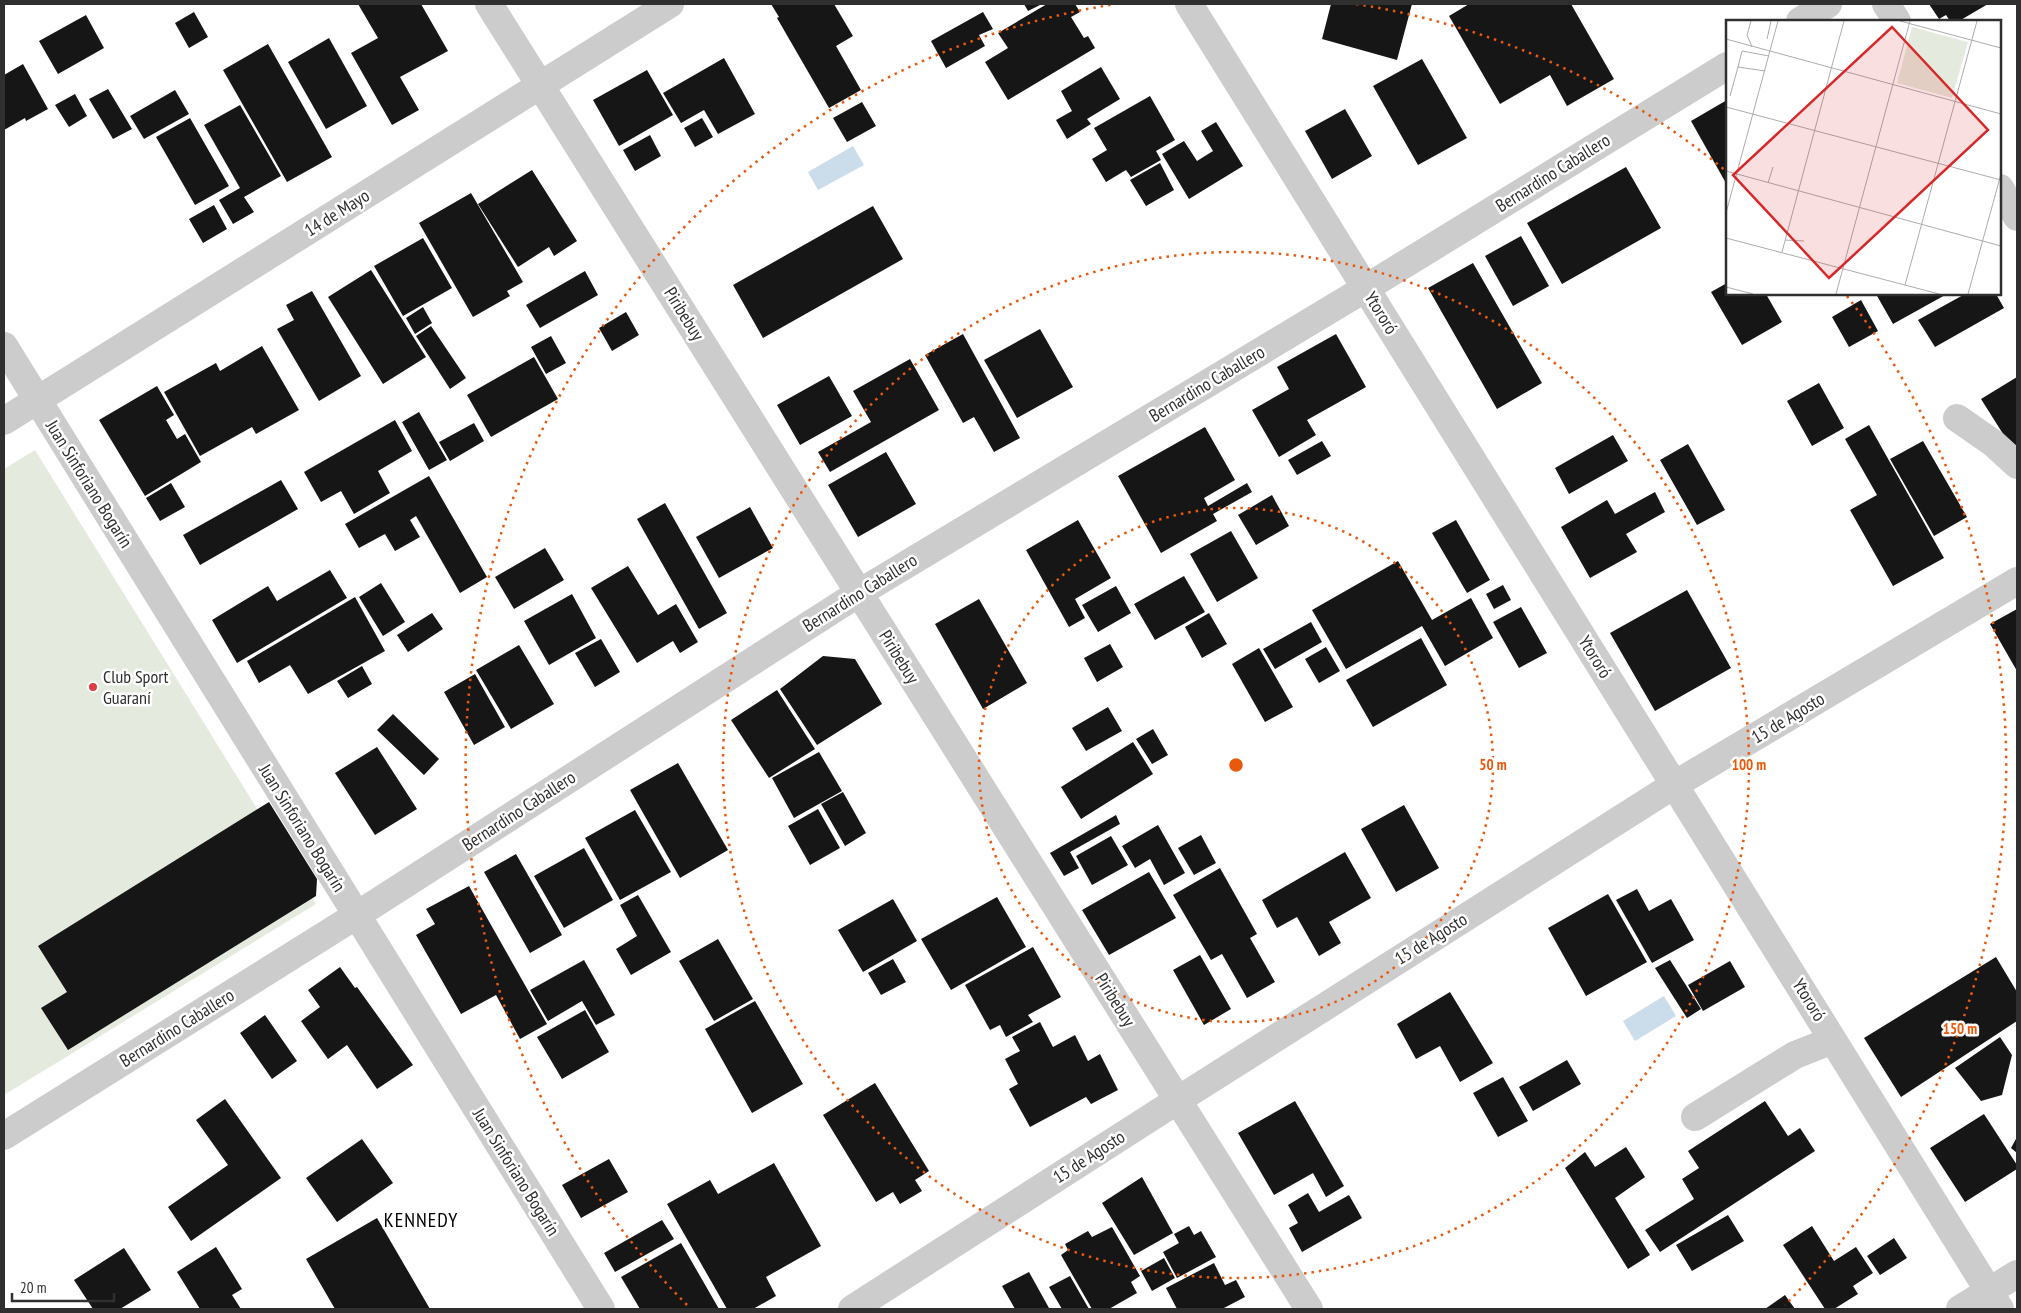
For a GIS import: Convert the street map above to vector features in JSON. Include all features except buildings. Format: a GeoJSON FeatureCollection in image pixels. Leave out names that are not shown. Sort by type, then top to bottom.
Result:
{"type":"FeatureCollection","features":[{"type":"Feature","properties":{"kind":"street","name":"Piribebuy"},"geometry":{"type":"LineString","coordinates":[[489,4],[1309,1309]]}},
{"type":"Feature","properties":{"kind":"street","name":"14 de Mayo"},"geometry":{"type":"LineString","coordinates":[[4,421],[670,4]]}},
{"type":"Feature","properties":{"kind":"street","name":"Ytororó"},"geometry":{"type":"LineString","coordinates":[[1189,4],[1995,1300]]}},
{"type":"Feature","properties":{"kind":"street"},"geometry":{"type":"LineString","coordinates":[[1802,20],[1828,4]]}},
{"type":"Feature","properties":{"kind":"street"},"geometry":{"type":"LineString","coordinates":[[1886,4],[1896,20]]}},
{"type":"Feature","properties":{"kind":"street","name":"Bernardino Caballero"},"geometry":{"type":"LineString","coordinates":[[4,1136],[357,915],[859,593],[1366,288],[1726,67]]}},
{"type":"Feature","properties":{"kind":"street"},"geometry":{"type":"LineString","coordinates":[[2001,190],[2017,217]]}},
{"type":"Feature","properties":{"kind":"street","name":"Juan Sinforiano Bogarín"},"geometry":{"type":"LineString","coordinates":[[4,346],[601,1309]]}},
{"type":"Feature","properties":{"kind":"street"},"geometry":{"type":"LineString","coordinates":[[1957,418],[1993,443],[2017,464]]}},
{"type":"Feature","properties":{"kind":"street","name":"15 de Agosto"},"geometry":{"type":"LineString","coordinates":[[852,1309],[1674,785],[2017,581]]}},
{"type":"Feature","properties":{"kind":"street"},"geometry":{"type":"LineString","coordinates":[[1695,1117],[1795,1055],[1833,1040]]}},
{"type":"Feature","properties":{"kind":"street"},"geometry":{"type":"LineString","coordinates":[[1960,1309],[1995,1300],[2017,1274]]}},
{"type":"Feature","properties":{"kind":"shaded area","name":"Club Sport Guaraní"},"geometry":{"type":"Polygon","coordinates":[[[35,450],[316,904],[4,1095],[4,469],[35,450]]]}},
{"type":"Feature","properties":{"kind":"water"},"geometry":{"type":"Polygon","coordinates":[[[853,146],[864,165],[818,190],[808,172],[853,146]]]}},
{"type":"Feature","properties":{"kind":"water"},"geometry":{"type":"Polygon","coordinates":[[[1664,996],[1676,1016],[1635,1041],[1623,1021],[1664,996]]]}},
{"type":"Feature","properties":{"kind":"place","name":"Club Sport Guaraní"},"geometry":{"type":"Point","coordinates":[93,687]}},
{"type":"Feature","properties":{"kind":"district","name":"KENNEDY"},"geometry":{"type":"Point","coordinates":[421,1220]}}]}
